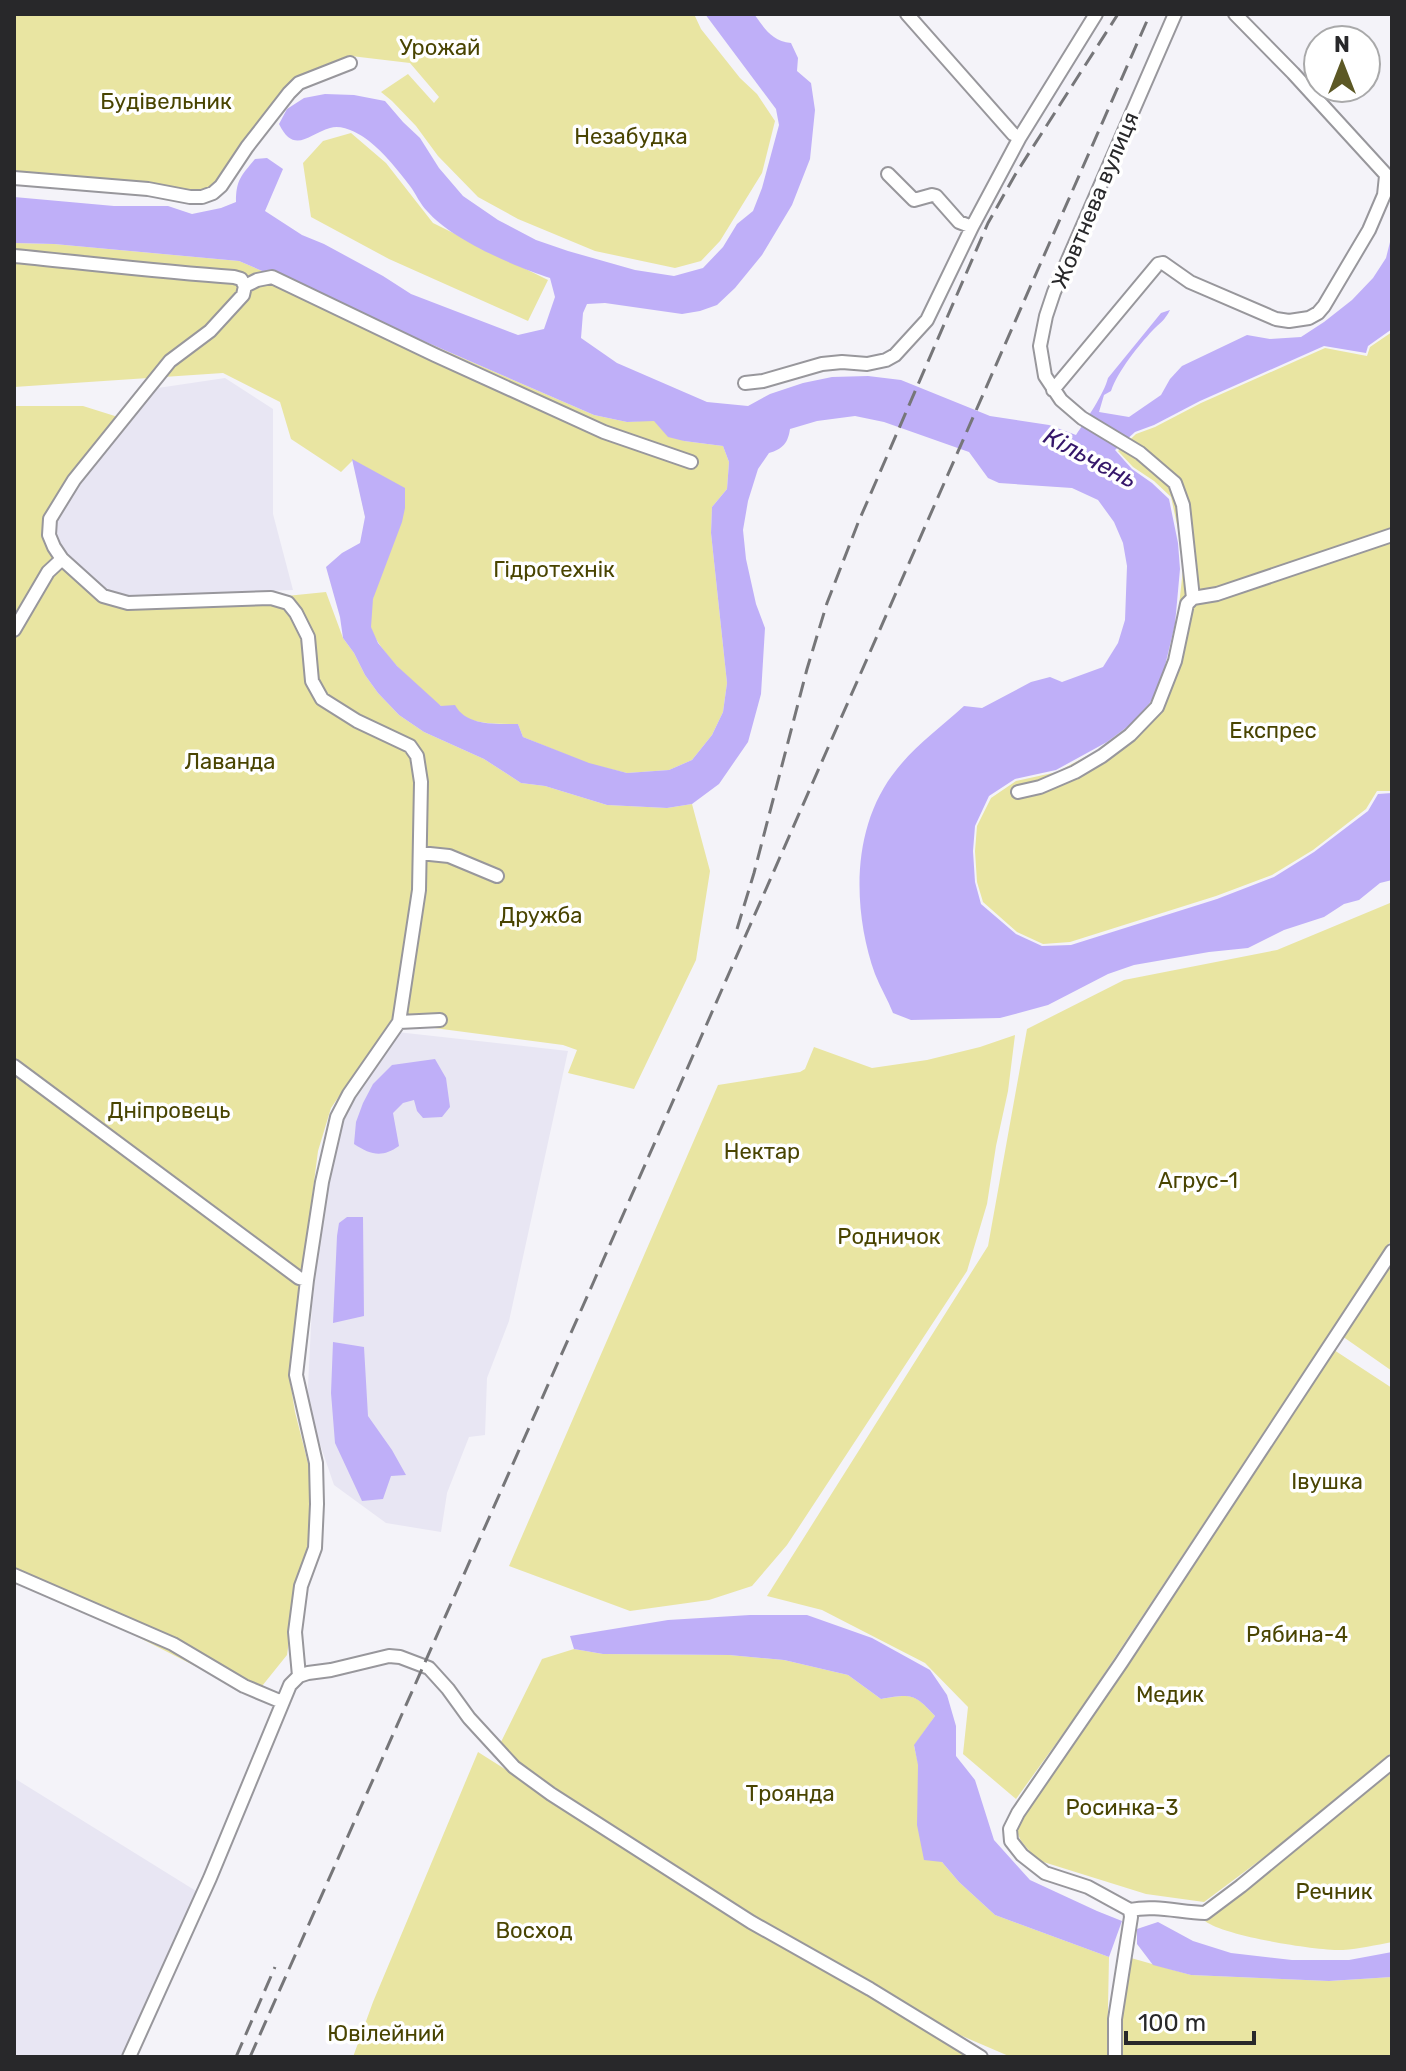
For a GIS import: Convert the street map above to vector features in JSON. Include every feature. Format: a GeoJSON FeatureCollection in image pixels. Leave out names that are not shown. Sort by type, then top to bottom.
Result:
{"type":"FeatureCollection","features":[{"type":"Feature","properties":{"kind":"street"},"geometry":{"type":"LineString","coordinates":[[907,14],[1013,134],[1020,137]]}},
{"type":"Feature","properties":{"kind":"street"},"geometry":{"type":"LineString","coordinates":[[745,383],[822,364],[867,364],[895,355],[927,320],[1020,137],[1096,14]]}},
{"type":"Feature","properties":{"kind":"street","name":"Жовтнева вулиця"},"geometry":{"type":"LineString","coordinates":[[1053,390],[1045,376],[1040,346],[1046,316],[1175,14]]}},
{"type":"Feature","properties":{"kind":"street"},"geometry":{"type":"LineString","coordinates":[[1193,598],[1183,505],[1175,483],[1133,448],[1082,418],[1053,390],[1158,264],[1163,263],[1190,282],[1276,319],[1289,321],[1309,318],[1318,313],[1369,230],[1389,178],[1235,14]]}},
{"type":"Feature","properties":{"kind":"street"},"geometry":{"type":"LineString","coordinates":[[14,178],[148,189],[202,197],[221,186],[247,147],[299,83],[350,63]]}},
{"type":"Feature","properties":{"kind":"street"},"geometry":{"type":"LineString","coordinates":[[888,174],[914,200],[936,196],[959,222],[972,227]]}},
{"type":"Feature","properties":{"kind":"street"},"geometry":{"type":"LineString","coordinates":[[14,256],[241,279],[245,286],[243,295],[210,331],[170,361],[74,480],[50,519],[49,535],[62,559],[103,596],[128,603],[271,598],[288,603],[308,637],[312,681],[322,699],[357,721],[410,746],[417,756],[421,782],[419,890],[399,1022],[349,1094],[337,1117],[322,1182],[307,1280],[296,1375],[316,1463],[317,1504],[315,1548],[301,1586],[295,1632],[299,1676]]}},
{"type":"Feature","properties":{"kind":"street"},"geometry":{"type":"LineString","coordinates":[[245,286],[272,277],[604,432],[691,462]]}},
{"type":"Feature","properties":{"kind":"street"},"geometry":{"type":"LineString","coordinates":[[1018,792],[1040,787],[1075,772],[1102,756],[1130,735],[1157,707],[1175,661],[1187,604],[1193,598],[1217,594],[1392,535]]}},
{"type":"Feature","properties":{"kind":"street"},"geometry":{"type":"LineString","coordinates":[[14,630],[48,572],[62,559]]}},
{"type":"Feature","properties":{"kind":"street"},"geometry":{"type":"LineString","coordinates":[[420,853],[449,856],[497,876]]}},
{"type":"Feature","properties":{"kind":"street"},"geometry":{"type":"LineString","coordinates":[[399,1022],[440,1020]]}},
{"type":"Feature","properties":{"kind":"street"},"geometry":{"type":"LineString","coordinates":[[14,1066],[286,1269],[307,1280]]}},
{"type":"Feature","properties":{"kind":"street"},"geometry":{"type":"LineString","coordinates":[[1392,1251],[1121,1663],[1018,1813],[1010,1829],[1011,1841],[1022,1855],[1045,1873],[1088,1887],[1130,1910],[1164,1908],[1205,1913],[1392,1762]]}},
{"type":"Feature","properties":{"kind":"street"},"geometry":{"type":"LineString","coordinates":[[14,1575],[173,1644],[244,1686],[282,1702]]}},
{"type":"Feature","properties":{"kind":"street"},"geometry":{"type":"LineString","coordinates":[[129,2057],[210,1878],[290,1685],[299,1676],[389,1656],[429,1668],[514,1767],[551,1794],[751,1922],[870,1989],[981,2057]]}},
{"type":"Feature","properties":{"kind":"street"},"geometry":{"type":"LineString","coordinates":[[1115,2057],[1115,2019],[1130,1910]]}},
{"type":"Feature","properties":{"kind":"shaded area"},"geometry":{"type":"Polygon","coordinates":[[[225,378],[273,409],[273,514],[293,590],[120,597],[100,587],[67,556],[53,534],[54,522],[79,481],[151,389],[225,378]]]}},
{"type":"Feature","properties":{"kind":"shaded area"},"geometry":{"type":"Polygon","coordinates":[[[397,1032],[568,1051],[509,1321],[487,1378],[485,1435],[469,1437],[447,1493],[441,1532],[386,1523],[334,1485],[307,1406],[312,1306],[326,1183],[341,1127],[366,1072],[397,1032]]]}},
{"type":"Feature","properties":{"kind":"shaded area"},"geometry":{"type":"Polygon","coordinates":[[[14,1778],[196,1891],[121,2057],[14,2057],[14,1778]]]}},
{"type":"Feature","properties":{"kind":"green space"},"geometry":{"type":"Polygon","coordinates":[[[14,14],[694,14],[701,29],[740,78],[757,94],[775,121],[762,173],[720,241],[701,261],[675,268],[595,251],[518,219],[478,197],[438,156],[416,126],[381,92],[408,74],[434,103],[439,97],[410,63],[351,56],[300,77],[209,193],[189,194],[14,173],[14,14]]]}},
{"type":"Feature","properties":{"kind":"green space"},"geometry":{"type":"Polygon","coordinates":[[[351,133],[386,163],[433,223],[548,280],[528,321],[389,259],[311,217],[303,163],[323,141],[351,133]]]}},
{"type":"Feature","properties":{"kind":"green space","name":"Гідротехнік"},"geometry":{"type":"Polygon","coordinates":[[[14,243],[239,261],[594,415],[627,422],[654,420],[684,441],[723,446],[729,462],[727,489],[712,507],[711,533],[727,683],[723,712],[712,735],[692,760],[669,770],[627,773],[589,764],[523,737],[518,724],[475,721],[441,706],[391,659],[371,628],[370,610],[379,580],[353,460],[341,472],[291,439],[280,402],[223,373],[14,387],[14,243]]]}},
{"type":"Feature","properties":{"kind":"green space","name":"Експрес"},"geometry":{"type":"Polygon","coordinates":[[[1392,332],[1392,791],[1377,791],[1366,809],[1313,850],[1272,875],[1070,942],[1043,944],[1017,932],[983,902],[977,882],[977,826],[991,798],[1016,781],[1057,772],[1109,744],[1132,725],[1162,688],[1177,624],[1183,569],[1171,497],[1118,451],[1136,434],[1325,348],[1367,356],[1370,347],[1392,332]]]}},
{"type":"Feature","properties":{"kind":"green space"},"geometry":{"type":"Polygon","coordinates":[[[14,406],[83,406],[118,417],[63,487],[44,522],[46,544],[65,570],[95,597],[122,606],[216,603],[326,592],[343,638],[378,693],[399,715],[424,732],[484,759],[521,783],[545,786],[607,805],[667,808],[692,804],[710,871],[696,960],[634,1089],[568,1073],[577,1050],[563,1045],[402,1026],[392,1019],[331,1108],[318,1151],[289,1375],[312,1479],[308,1543],[295,1599],[287,1655],[254,1696],[14,1574],[14,406]]]}},
{"type":"Feature","properties":{"kind":"green space","name":"Агрус-1"},"geometry":{"type":"Polygon","coordinates":[[[1390,903],[1392,1239],[1078,1713],[1016,1799],[963,1754],[968,1707],[925,1663],[822,1610],[767,1596],[988,1246],[1027,1029],[1124,980],[1277,950],[1390,903]]]}},
{"type":"Feature","properties":{"kind":"green space"},"geometry":{"type":"Polygon","coordinates":[[[1015,1035],[987,1204],[967,1271],[787,1545],[752,1586],[709,1600],[630,1611],[509,1566],[718,1085],[800,1072],[805,1069],[814,1047],[872,1068],[927,1060],[1015,1035]]]}},
{"type":"Feature","properties":{"kind":"green space"},"geometry":{"type":"Polygon","coordinates":[[[1392,1259],[1392,1371],[1342,1336],[1392,1259]]]}},
{"type":"Feature","properties":{"kind":"green space"},"geometry":{"type":"Polygon","coordinates":[[[1331,1348],[1392,1388],[1392,1752],[1302,1829],[1204,1902],[1146,1894],[1037,1860],[1021,1841],[1017,1825],[1235,1502],[1331,1348]]]}},
{"type":"Feature","properties":{"kind":"green space","name":"Троянда"},"geometry":{"type":"Polygon","coordinates":[[[574,1649],[603,1654],[729,1655],[784,1660],[848,1675],[881,1699],[906,1696],[917,1699],[935,1716],[914,1746],[942,1862],[995,1915],[1109,1957],[1107,2057],[1011,2057],[897,2008],[840,1976],[496,1752],[542,1659],[574,1649]]]}},
{"type":"Feature","properties":{"kind":"green space","name":"Восход"},"geometry":{"type":"Polygon","coordinates":[[[478,1752],[805,1960],[986,2057],[353,2057],[478,1752]]]}},
{"type":"Feature","properties":{"kind":"green space","name":"Речник"},"geometry":{"type":"Polygon","coordinates":[[[1392,1769],[1392,1942],[1343,1950],[1313,1948],[1250,1937],[1205,1921],[1235,1893],[1306,1841],[1392,1769]]]}},
{"type":"Feature","properties":{"kind":"green space"},"geometry":{"type":"Polygon","coordinates":[[[1131,1958],[1191,1975],[1329,1981],[1392,1977],[1392,2057],[1120,2057],[1122,2011],[1131,1958]]]}},
{"type":"Feature","properties":{"kind":"water","name":"Кільчень"},"geometry":{"type":"Polygon","coordinates":[[[705,14],[754,14],[774,37],[791,43],[798,58],[797,71],[811,83],[815,110],[810,159],[792,205],[762,255],[717,305],[682,314],[605,303],[587,304],[581,338],[617,363],[707,402],[748,406],[770,394],[803,383],[832,377],[868,376],[901,380],[990,416],[1049,425],[1076,435],[1099,399],[1108,378],[1161,313],[1170,310],[1129,359],[1111,391],[1104,395],[1099,412],[1129,417],[1161,395],[1182,366],[1247,335],[1270,339],[1301,337],[1352,300],[1373,278],[1386,258],[1392,241],[1392,329],[1368,346],[1366,353],[1324,346],[1135,432],[1115,450],[1132,469],[1169,499],[1178,543],[1180,569],[1175,624],[1160,687],[1131,724],[1107,742],[1056,770],[1015,779],[989,796],[975,826],[973,851],[975,882],[981,904],[1016,934],[1042,946],[1071,945],[1217,899],[1274,877],[1314,852],[1368,811],[1378,794],[1392,793],[1392,880],[1380,883],[1359,900],[1344,904],[1324,917],[1284,930],[1248,948],[1134,965],[1108,974],[1048,1005],[1000,1018],[911,1020],[893,1013],[875,974],[862,922],[860,868],[871,816],[882,791],[904,760],[964,706],[982,708],[1031,682],[1050,677],[1062,682],[1103,667],[1118,643],[1125,620],[1127,566],[1123,543],[1114,522],[1098,500],[1072,488],[999,483],[988,478],[969,452],[884,422],[855,416],[817,421],[790,429],[784,445],[769,453],[758,469],[743,530],[756,604],[765,628],[761,694],[748,742],[719,784],[692,804],[667,808],[607,805],[545,786],[521,783],[484,759],[424,732],[399,715],[378,693],[343,638],[326,567],[360,543],[365,517],[352,459],[405,488],[402,522],[373,599],[371,627],[378,643],[397,666],[441,706],[455,705],[466,717],[482,722],[518,724],[523,737],[589,763],[627,773],[669,770],[692,760],[712,735],[723,712],[727,683],[711,533],[712,507],[727,489],[729,462],[723,446],[668,437],[654,421],[627,422],[594,415],[239,261],[14,243],[14,197],[114,206],[168,206],[192,214],[236,202],[238,183],[243,174],[255,159],[267,158],[283,169],[265,211],[302,235],[324,244],[411,294],[518,335],[544,329],[555,297],[550,278],[484,251],[438,222],[391,162],[360,135],[335,127],[296,140],[290,139],[279,124],[287,109],[304,98],[325,94],[354,95],[385,101],[420,138],[439,168],[463,196],[498,220],[536,240],[568,251],[635,270],[674,276],[703,268],[723,247],[737,224],[753,211],[779,125],[776,109],[705,14]]]}},
{"type":"Feature","properties":{"kind":"water"},"geometry":{"type":"Polygon","coordinates":[[[435,1059],[446,1078],[450,1107],[442,1117],[423,1118],[414,1100],[403,1103],[393,1113],[399,1146],[376,1154],[354,1144],[356,1122],[373,1084],[392,1065],[435,1059]]]}},
{"type":"Feature","properties":{"kind":"water"},"geometry":{"type":"Polygon","coordinates":[[[347,1217],[363,1217],[364,1316],[333,1323],[337,1236],[339,1223],[347,1217]]]}},
{"type":"Feature","properties":{"kind":"water"},"geometry":{"type":"Polygon","coordinates":[[[333,1342],[364,1347],[368,1416],[406,1475],[391,1476],[383,1499],[362,1501],[335,1443],[331,1393],[333,1342]]]}},
{"type":"Feature","properties":{"kind":"water"},"geometry":{"type":"Polygon","coordinates":[[[807,1615],[872,1638],[930,1670],[947,1695],[956,1726],[956,1756],[975,1780],[994,1840],[1030,1880],[1122,1921],[1109,1957],[995,1915],[942,1862],[924,1860],[917,1825],[918,1765],[914,1745],[935,1716],[917,1699],[906,1696],[881,1699],[848,1675],[784,1660],[729,1655],[603,1654],[574,1649],[570,1636],[668,1620],[807,1615]]]}},
{"type":"Feature","properties":{"kind":"water"},"geometry":{"type":"Polygon","coordinates":[[[1158,1922],[1193,1941],[1231,1953],[1292,1960],[1349,1960],[1392,1952],[1392,1977],[1329,1981],[1191,1975],[1153,1965],[1137,1944],[1137,1929],[1158,1922]]]}},
{"type":"Feature","properties":{"kind":"railway"},"geometry":{"type":"LineString","coordinates":[[737,929],[807,669],[827,603],[858,523],[988,223],[1015,175],[1118,14]]}},
{"type":"Feature","properties":{"kind":"railway"},"geometry":{"type":"LineString","coordinates":[[250,2057],[1150,14]]}},
{"type":"Feature","properties":{"kind":"railway"},"geometry":{"type":"LineString","coordinates":[[236,2057],[275,1967]]}},
{"type":"Feature","properties":{"kind":"park label","name":"Урожай"},"geometry":{"type":"Point","coordinates":[440,47]}},
{"type":"Feature","properties":{"kind":"park label","name":"Будівельник"},"geometry":{"type":"Point","coordinates":[166,101]}},
{"type":"Feature","properties":{"kind":"park label","name":"Незабудка"},"geometry":{"type":"Point","coordinates":[631,136]}},
{"type":"Feature","properties":{"kind":"park label","name":"Лаванда"},"geometry":{"type":"Point","coordinates":[230,761]}},
{"type":"Feature","properties":{"kind":"park label","name":"Дружба"},"geometry":{"type":"Point","coordinates":[541,915]}},
{"type":"Feature","properties":{"kind":"park label","name":"Дніпровець"},"geometry":{"type":"Point","coordinates":[169,1110]}},
{"type":"Feature","properties":{"kind":"park label","name":"Нектар"},"geometry":{"type":"Point","coordinates":[762,1151]}},
{"type":"Feature","properties":{"kind":"park label","name":"Родничок"},"geometry":{"type":"Point","coordinates":[889,1236]}},
{"type":"Feature","properties":{"kind":"park label","name":"Івушка"},"geometry":{"type":"Point","coordinates":[1327,1481]}},
{"type":"Feature","properties":{"kind":"park label","name":"Рябина-4"},"geometry":{"type":"Point","coordinates":[1297,1634]}},
{"type":"Feature","properties":{"kind":"park label","name":"Медик"},"geometry":{"type":"Point","coordinates":[1170,1694]}},
{"type":"Feature","properties":{"kind":"park label","name":"Росинка-3"},"geometry":{"type":"Point","coordinates":[1122,1807]}},
{"type":"Feature","properties":{"kind":"park label","name":"Ювілейний"},"geometry":{"type":"Point","coordinates":[386,2033]}}]}
